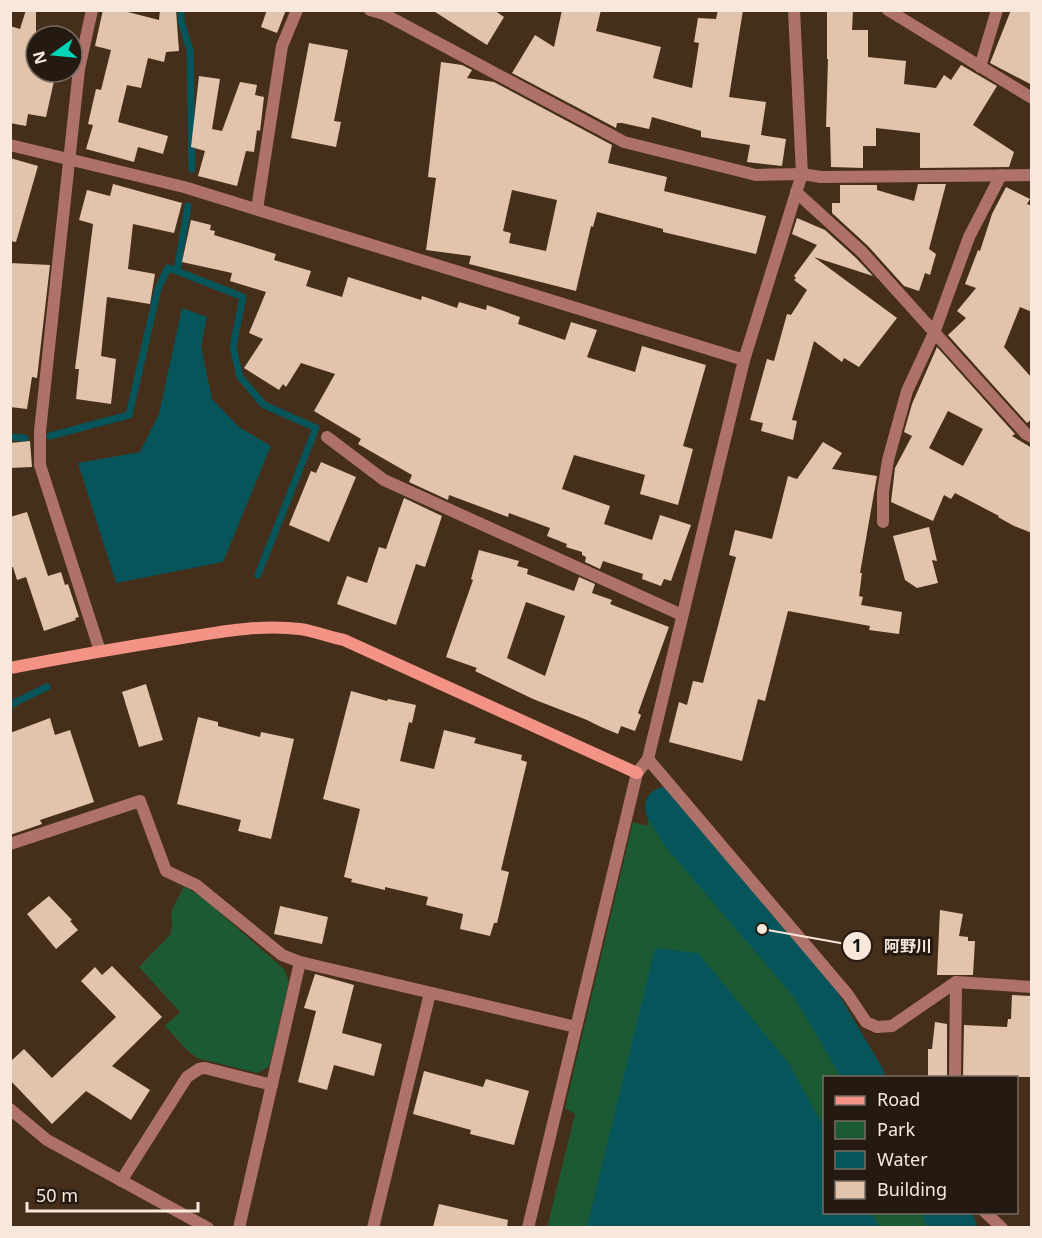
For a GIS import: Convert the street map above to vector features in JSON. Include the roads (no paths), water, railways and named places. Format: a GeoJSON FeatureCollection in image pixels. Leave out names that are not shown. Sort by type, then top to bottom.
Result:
{"type":"FeatureCollection","features":[{"type":"Feature","properties":{"kind":"street"},"geometry":{"type":"LineString","coordinates":[[92,10],[79,69],[40,431],[40,465],[100,651]]}},
{"type":"Feature","properties":{"kind":"street"},"geometry":{"type":"LineString","coordinates":[[257,210],[282,46],[297,10]]}},
{"type":"Feature","properties":{"kind":"street"},"geometry":{"type":"LineString","coordinates":[[370,10],[384,14],[624,142],[756,175],[802,174],[821,177],[1032,175]]}},
{"type":"Feature","properties":{"kind":"street"},"geometry":{"type":"LineString","coordinates":[[528,1227],[637,773],[648,759],[744,360],[802,174],[794,10]]}},
{"type":"Feature","properties":{"kind":"street"},"geometry":{"type":"LineString","coordinates":[[888,10],[1032,98]]}},
{"type":"Feature","properties":{"kind":"street"},"geometry":{"type":"LineString","coordinates":[[980,66],[997,10]]}},
{"type":"Feature","properties":{"kind":"street"},"geometry":{"type":"LineString","coordinates":[[10,145],[184,187],[744,360]]}},
{"type":"Feature","properties":{"kind":"street"},"geometry":{"type":"LineString","coordinates":[[883,522],[883,492],[888,460],[907,391],[934,333],[969,237],[1001,175]]}},
{"type":"Feature","properties":{"kind":"street"},"geometry":{"type":"LineString","coordinates":[[796,192],[862,252],[1026,434],[1032,437]]}},
{"type":"Feature","properties":{"kind":"street"},"geometry":{"type":"LineString","coordinates":[[327,437],[384,480],[682,615]]}},
{"type":"Feature","properties":{"kind":"street"},"geometry":{"type":"LineString","coordinates":[[10,668],[229,631],[263,628],[298,629],[320,633],[354,645],[637,773]]}},
{"type":"Feature","properties":{"kind":"street"},"geometry":{"type":"LineString","coordinates":[[648,759],[848,995],[866,1022],[877,1027],[892,1026],[956,982],[1032,987]]}},
{"type":"Feature","properties":{"kind":"street"},"geometry":{"type":"LineString","coordinates":[[10,844],[140,801],[166,871],[196,885],[282,955],[300,962],[576,1027]]}},
{"type":"Feature","properties":{"kind":"street"},"geometry":{"type":"LineString","coordinates":[[239,1227],[300,962]]}},
{"type":"Feature","properties":{"kind":"street"},"geometry":{"type":"LineString","coordinates":[[955,1076],[956,982]]}},
{"type":"Feature","properties":{"kind":"street"},"geometry":{"type":"LineString","coordinates":[[373,1227],[430,993]]}},
{"type":"Feature","properties":{"kind":"street"},"geometry":{"type":"LineString","coordinates":[[121,1180],[193,1072],[205,1068],[272,1085]]}},
{"type":"Feature","properties":{"kind":"street"},"geometry":{"type":"LineString","coordinates":[[10,1109],[47,1140],[208,1227]]}},
{"type":"Feature","properties":{"kind":"street"},"geometry":{"type":"LineString","coordinates":[[987,1214],[1002,1227]]}},
{"type":"Feature","properties":{"kind":"water"},"geometry":{"type":"Polygon","coordinates":[[[182,308],[207,317],[201,347],[212,399],[239,427],[271,446],[223,562],[116,583],[78,463],[140,452],[159,414],[182,308]]]}},
{"type":"Feature","properties":{"kind":"water"},"geometry":{"type":"Polygon","coordinates":[[[655,948],[698,953],[788,1062],[823,1125],[823,1214],[873,1214],[880,1227],[587,1227],[655,948]]]}},
{"type":"Feature","properties":{"kind":"waterway"},"geometry":{"type":"LineString","coordinates":[[181,10],[181,21],[190,50],[192,169]]}},
{"type":"Feature","properties":{"kind":"waterway"},"geometry":{"type":"LineString","coordinates":[[188,206],[177,271],[243,297],[233,347],[240,377],[264,405],[316,428],[258,575]]}},
{"type":"Feature","properties":{"kind":"waterway"},"geometry":{"type":"LineString","coordinates":[[50,436],[129,415],[158,289],[168,268],[177,271]]}},
{"type":"Feature","properties":{"kind":"waterway"},"geometry":{"type":"LineString","coordinates":[[10,437],[25,438]]}},
{"type":"Feature","properties":{"kind":"waterway"},"geometry":{"type":"LineString","coordinates":[[10,705],[47,687]]}},
{"type":"Feature","properties":{"kind":"waterway"},"geometry":{"type":"LineString","coordinates":[[665,807],[681,834],[810,985],[864,1076]]}},
{"type":"Feature","properties":{"kind":"waterway"},"geometry":{"type":"LineString","coordinates":[[944,1214],[957,1228]]}},
{"type":"Feature","properties":{"kind":"place","name":"阿野川"},"geometry":{"type":"Point","coordinates":[762,929]}}]}
